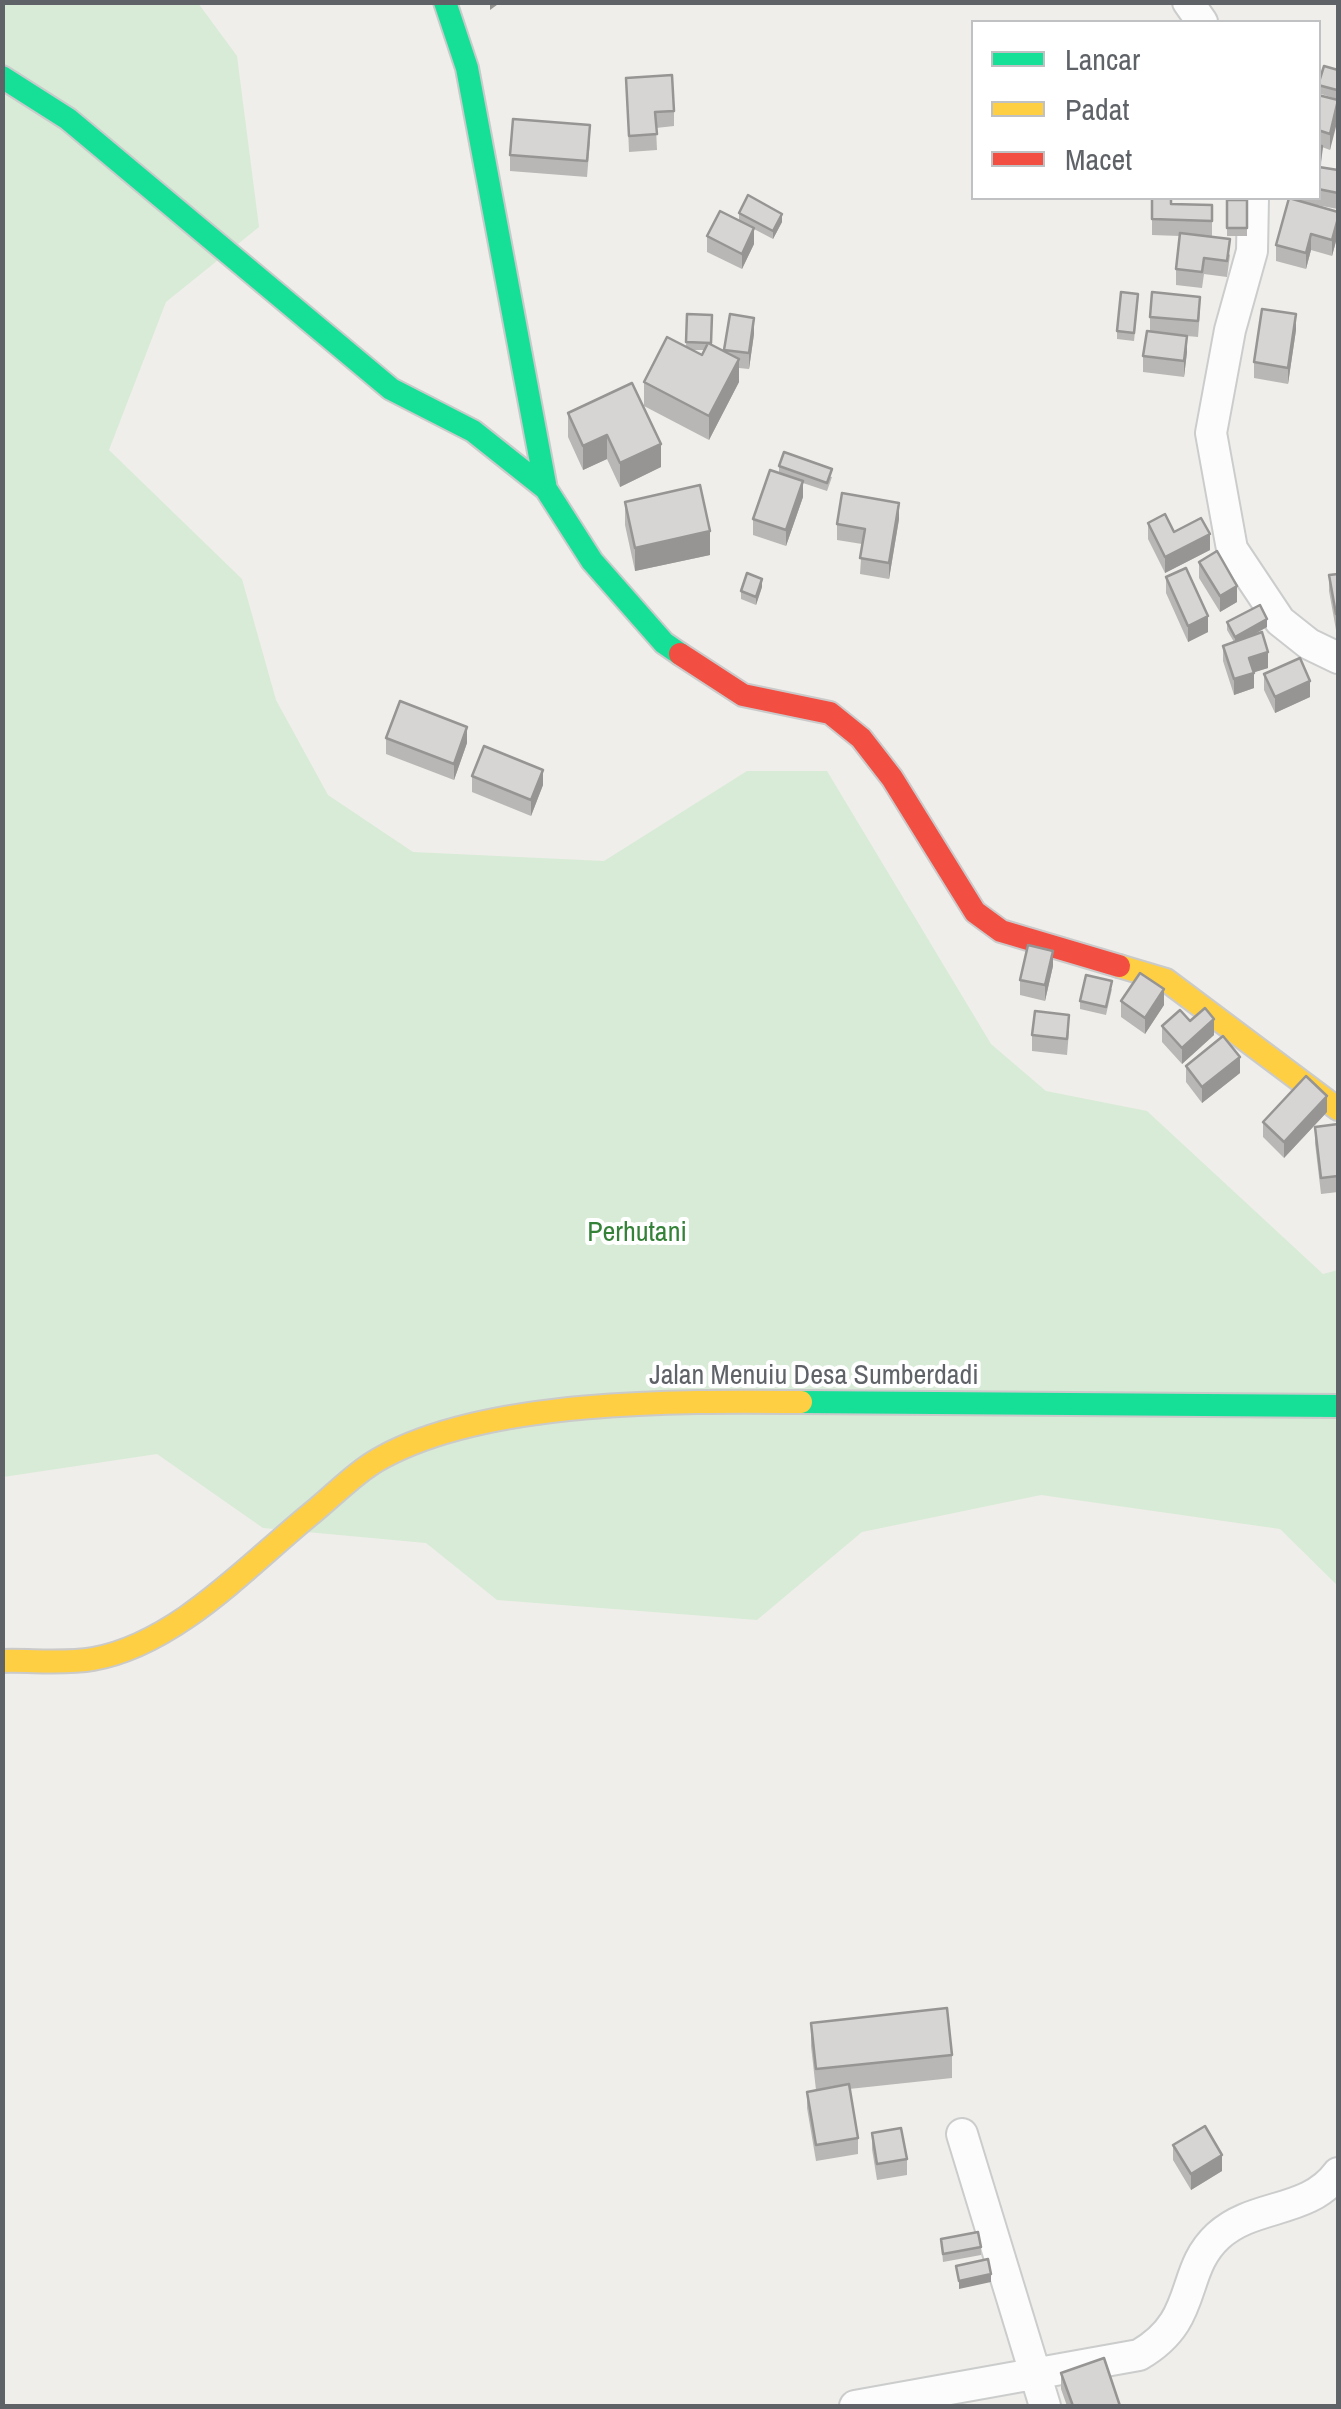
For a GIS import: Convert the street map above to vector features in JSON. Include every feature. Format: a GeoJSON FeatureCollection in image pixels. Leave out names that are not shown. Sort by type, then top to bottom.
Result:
{"type":"FeatureCollection","features":[{"type":"Feature","properties":{"kind":"street"},"geometry":{"type":"LineString","coordinates":[[445,2],[467,68],[546,489]]}},
{"type":"Feature","properties":{"kind":"street"},"geometry":{"type":"LineString","coordinates":[[2,78],[68,119],[391,389],[473,430],[546,489],[592,560],[664,643],[743,696],[830,714],[861,738],[892,778],[974,912],[1001,931],[1166,980],[1338,1108]]}},
{"type":"Feature","properties":{"kind":"street"},"geometry":{"type":"LineString","coordinates":[[1253,200],[1252,251],[1230,330],[1211,434],[1232,549],[1280,620],[1309,644],[1338,658]]}},
{"type":"Feature","properties":{"kind":"street","name":"Jalan Menuiu Desa Sumberdadi"},"geometry":{"type":"LineString","coordinates":[[2,1661],[92,1659],[135,1646],[184,1616],[294,1523],[380,1458],[429,1436],[498,1419],[682,1402],[1338,1406]]}},
{"type":"Feature","properties":{"kind":"street"},"geometry":{"type":"LineString","coordinates":[[962,2134],[1045,2406]]}},
{"type":"Feature","properties":{"kind":"street"},"geometry":{"type":"LineString","coordinates":[[855,2406],[1139,2355],[1164,2341],[1180,2318],[1214,2239],[1238,2221],[1326,2190],[1338,2173]]}},
{"type":"Feature","properties":{"kind":"green space","name":"Perhutani"},"geometry":{"type":"Polygon","coordinates":[[[3,3],[198,3],[237,56],[259,227],[166,302],[109,450],[242,579],[276,700],[328,795],[413,852],[604,861],[747,771],[827,771],[991,1044],[1046,1091],[1147,1111],[1323,1274],[1338,1270],[1338,1586],[1280,1529],[1041,1495],[862,1532],[757,1620],[497,1600],[426,1543],[263,1528],[157,1454],[3,1477],[3,3]]]}},
{"type":"Feature","properties":{"kind":"building"},"geometry":{"type":"Polygon","coordinates":[[[1324,66],[1338,70],[1337,90],[1321,86],[1324,66]]]}},
{"type":"Feature","properties":{"kind":"building"},"geometry":{"type":"Polygon","coordinates":[[[672,75],[674,111],[655,112],[657,134],[629,136],[626,78],[672,75]]]}},
{"type":"Feature","properties":{"kind":"building"},"geometry":{"type":"Polygon","coordinates":[[[1321,96],[1338,100],[1330,134],[1321,131],[1321,96]]]}},
{"type":"Feature","properties":{"kind":"building"},"geometry":{"type":"Polygon","coordinates":[[[513,119],[590,125],[587,161],[510,155],[513,119]]]}},
{"type":"Feature","properties":{"kind":"building"},"geometry":{"type":"Polygon","coordinates":[[[1321,167],[1338,170],[1338,193],[1321,190],[1321,167]]]}},
{"type":"Feature","properties":{"kind":"building"},"geometry":{"type":"Polygon","coordinates":[[[748,195],[782,214],[773,231],[739,213],[748,195]]]}},
{"type":"Feature","properties":{"kind":"building"},"geometry":{"type":"Polygon","coordinates":[[[1152,200],[1212,205],[1212,221],[1152,219],[1152,200]]]}},
{"type":"Feature","properties":{"kind":"building"},"geometry":{"type":"Polygon","coordinates":[[[1227,200],[1247,200],[1247,228],[1227,228],[1227,200]]]}},
{"type":"Feature","properties":{"kind":"building"},"geometry":{"type":"Polygon","coordinates":[[[1288,200],[1338,212],[1332,240],[1311,234],[1306,253],[1276,245],[1288,200]]]}},
{"type":"Feature","properties":{"kind":"building"},"geometry":{"type":"Polygon","coordinates":[[[720,211],[754,228],[742,254],[707,236],[720,211]]]}},
{"type":"Feature","properties":{"kind":"building"},"geometry":{"type":"Polygon","coordinates":[[[1180,233],[1230,239],[1227,261],[1204,258],[1202,272],[1176,269],[1180,233]]]}},
{"type":"Feature","properties":{"kind":"building"},"geometry":{"type":"Polygon","coordinates":[[[1121,292],[1138,294],[1134,333],[1117,331],[1121,292]]]}},
{"type":"Feature","properties":{"kind":"building"},"geometry":{"type":"Polygon","coordinates":[[[1152,292],[1200,297],[1198,321],[1150,317],[1152,292]]]}},
{"type":"Feature","properties":{"kind":"building"},"geometry":{"type":"Polygon","coordinates":[[[1262,309],[1296,314],[1288,368],[1254,362],[1262,309]]]}},
{"type":"Feature","properties":{"kind":"building"},"geometry":{"type":"Polygon","coordinates":[[[687,314],[712,315],[711,343],[686,342],[687,314]]]}},
{"type":"Feature","properties":{"kind":"building"},"geometry":{"type":"Polygon","coordinates":[[[730,314],[754,318],[749,353],[724,350],[730,314]]]}},
{"type":"Feature","properties":{"kind":"building"},"geometry":{"type":"Polygon","coordinates":[[[1147,331],[1187,336],[1184,361],[1143,356],[1147,331]]]}},
{"type":"Feature","properties":{"kind":"building"},"geometry":{"type":"Polygon","coordinates":[[[667,337],[702,355],[708,343],[739,359],[709,416],[644,382],[667,337]]]}},
{"type":"Feature","properties":{"kind":"building"},"geometry":{"type":"Polygon","coordinates":[[[632,383],[661,444],[620,463],[607,435],[583,446],[568,413],[632,383]]]}},
{"type":"Feature","properties":{"kind":"building"},"geometry":{"type":"Polygon","coordinates":[[[784,452],[832,469],[827,483],[779,466],[784,452]]]}},
{"type":"Feature","properties":{"kind":"building"},"geometry":{"type":"Polygon","coordinates":[[[770,470],[803,481],[786,530],[753,519],[770,470]]]}},
{"type":"Feature","properties":{"kind":"building"},"geometry":{"type":"Polygon","coordinates":[[[700,485],[710,531],[635,548],[625,502],[700,485]]]}},
{"type":"Feature","properties":{"kind":"building"},"geometry":{"type":"Polygon","coordinates":[[[842,493],[899,503],[889,563],[860,558],[865,529],[837,524],[842,493]]]}},
{"type":"Feature","properties":{"kind":"building"},"geometry":{"type":"Polygon","coordinates":[[[1165,514],[1174,532],[1201,518],[1210,534],[1165,557],[1148,523],[1165,514]]]}},
{"type":"Feature","properties":{"kind":"building"},"geometry":{"type":"Polygon","coordinates":[[[1217,551],[1237,586],[1220,596],[1199,562],[1217,551]]]}},
{"type":"Feature","properties":{"kind":"building"},"geometry":{"type":"Polygon","coordinates":[[[1186,568],[1208,616],[1188,626],[1166,577],[1186,568]]]}},
{"type":"Feature","properties":{"kind":"building"},"geometry":{"type":"Polygon","coordinates":[[[747,573],[762,579],[756,597],[741,591],[747,573]]]}},
{"type":"Feature","properties":{"kind":"building"},"geometry":{"type":"Polygon","coordinates":[[[1338,574],[1338,613],[1336,614],[1329,575],[1338,574]]]}},
{"type":"Feature","properties":{"kind":"building"},"geometry":{"type":"Polygon","coordinates":[[[1260,605],[1267,619],[1235,637],[1227,622],[1260,605]]]}},
{"type":"Feature","properties":{"kind":"building"},"geometry":{"type":"Polygon","coordinates":[[[1262,632],[1268,652],[1249,658],[1254,673],[1234,679],[1223,646],[1262,632]]]}},
{"type":"Feature","properties":{"kind":"building"},"geometry":{"type":"Polygon","coordinates":[[[1300,658],[1310,681],[1275,697],[1264,674],[1300,658]]]}},
{"type":"Feature","properties":{"kind":"building"},"geometry":{"type":"Polygon","coordinates":[[[400,701],[467,727],[454,764],[386,738],[400,701]]]}},
{"type":"Feature","properties":{"kind":"building"},"geometry":{"type":"Polygon","coordinates":[[[484,746],[543,770],[531,800],[472,776],[484,746]]]}},
{"type":"Feature","properties":{"kind":"building"},"geometry":{"type":"Polygon","coordinates":[[[1028,945],[1053,951],[1045,985],[1020,980],[1028,945]]]}},
{"type":"Feature","properties":{"kind":"building"},"geometry":{"type":"Polygon","coordinates":[[[1140,973],[1164,989],[1145,1018],[1121,1001],[1140,973]]]}},
{"type":"Feature","properties":{"kind":"building"},"geometry":{"type":"Polygon","coordinates":[[[1086,975],[1112,981],[1106,1007],[1080,1001],[1086,975]]]}},
{"type":"Feature","properties":{"kind":"building"},"geometry":{"type":"Polygon","coordinates":[[[1205,1008],[1214,1019],[1182,1048],[1162,1026],[1180,1010],[1190,1021],[1205,1008]]]}},
{"type":"Feature","properties":{"kind":"building"},"geometry":{"type":"Polygon","coordinates":[[[1035,1011],[1069,1015],[1067,1039],[1032,1035],[1035,1011]]]}},
{"type":"Feature","properties":{"kind":"building"},"geometry":{"type":"Polygon","coordinates":[[[1223,1036],[1240,1057],[1202,1087],[1186,1066],[1223,1036]]]}},
{"type":"Feature","properties":{"kind":"building"},"geometry":{"type":"Polygon","coordinates":[[[1306,1076],[1327,1096],[1284,1142],[1263,1122],[1306,1076]]]}},
{"type":"Feature","properties":{"kind":"building"},"geometry":{"type":"Polygon","coordinates":[[[1338,1124],[1338,1176],[1321,1178],[1315,1127],[1338,1124]]]}},
{"type":"Feature","properties":{"kind":"building"},"geometry":{"type":"Polygon","coordinates":[[[947,2008],[952,2055],[816,2069],[811,2023],[947,2008]]]}},
{"type":"Feature","properties":{"kind":"building"},"geometry":{"type":"Polygon","coordinates":[[[849,2084],[858,2138],[816,2145],[807,2092],[849,2084]]]}},
{"type":"Feature","properties":{"kind":"building"},"geometry":{"type":"Polygon","coordinates":[[[1205,2126],[1222,2155],[1191,2174],[1173,2145],[1205,2126]]]}},
{"type":"Feature","properties":{"kind":"building"},"geometry":{"type":"Polygon","coordinates":[[[901,2128],[907,2159],[877,2164],[872,2133],[901,2128]]]}},
{"type":"Feature","properties":{"kind":"building"},"geometry":{"type":"Polygon","coordinates":[[[978,2232],[981,2247],[943,2254],[941,2239],[978,2232]]]}},
{"type":"Feature","properties":{"kind":"building"},"geometry":{"type":"Polygon","coordinates":[[[988,2259],[991,2274],[959,2281],[956,2266],[988,2259]]]}},
{"type":"Feature","properties":{"kind":"building"},"geometry":{"type":"Polygon","coordinates":[[[1104,2358],[1120,2406],[1073,2406],[1061,2373],[1104,2358]]]}},
{"type":"Feature","properties":{"kind":"traffic: fast"},"geometry":{"type":"LineString","coordinates":[[445,2],[467,68],[546,489],[592,561],[664,643],[680,654]]}},
{"type":"Feature","properties":{"kind":"traffic: fast"},"geometry":{"type":"LineString","coordinates":[[2,77],[68,119],[391,389],[473,431],[546,489]]}},
{"type":"Feature","properties":{"kind":"traffic: fast"},"geometry":{"type":"LineString","coordinates":[[801,1402],[1338,1406]]}},
{"type":"Feature","properties":{"kind":"traffic: slow"},"geometry":{"type":"LineString","coordinates":[[1119,966],[1166,980],[1338,1109]]}},
{"type":"Feature","properties":{"kind":"traffic: slow"},"geometry":{"type":"LineString","coordinates":[[2,1661],[93,1659],[154,1637],[210,1600],[364,1469],[427,1438],[476,1424],[587,1407],[801,1402]]}},
{"type":"Feature","properties":{"kind":"traffic: jam"},"geometry":{"type":"LineString","coordinates":[[680,654],[743,695],[830,713],[861,738],[892,778],[975,912],[1001,931],[1119,966]]}}]}
